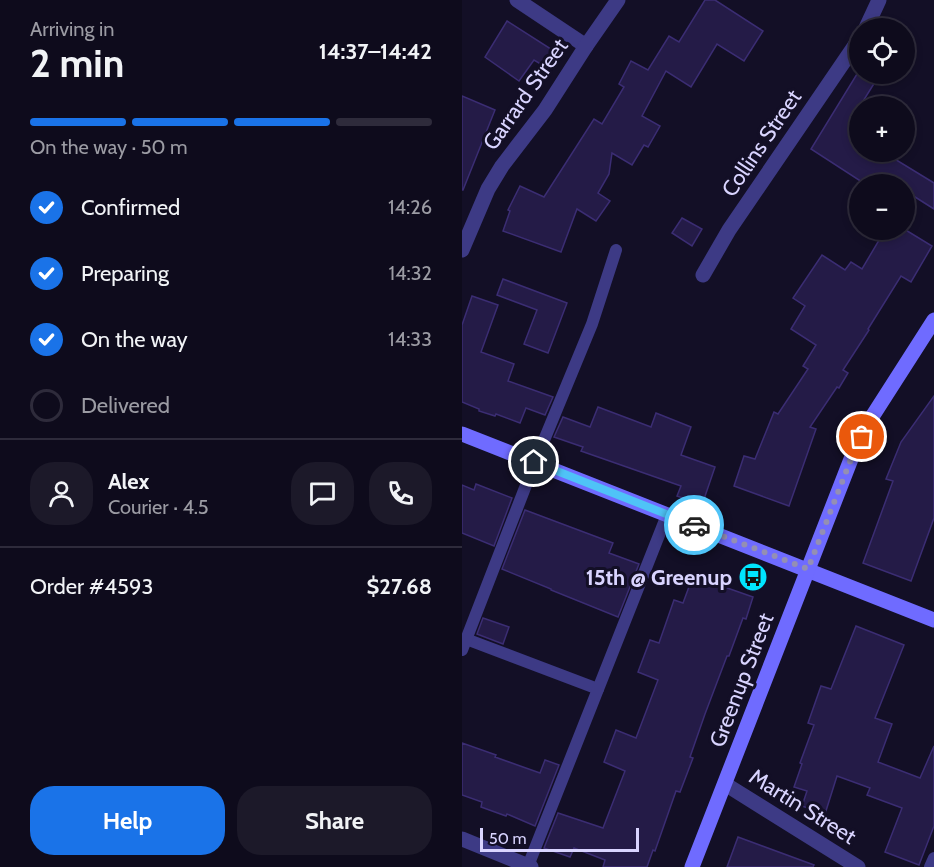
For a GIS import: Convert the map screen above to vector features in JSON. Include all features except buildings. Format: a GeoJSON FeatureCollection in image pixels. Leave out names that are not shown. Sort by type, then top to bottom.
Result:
{"type":"FeatureCollection","features":[{"type":"Feature","properties":{"kind":"main road","name":"Greenup Street"},"geometry":{"type":"LineString","coordinates":[[692,867],[853,454],[870,420],[934,320]]}},
{"type":"Feature","properties":{"kind":"main road"},"geometry":{"type":"LineString","coordinates":[[462,434],[934,620]]}},
{"type":"Feature","properties":{"kind":"street"},"geometry":{"type":"LineString","coordinates":[[516,0],[586,46]]}},
{"type":"Feature","properties":{"kind":"street","name":"Garrard Street"},"geometry":{"type":"LineString","coordinates":[[462,250],[488,189],[502,166],[546,110],[618,0]]}},
{"type":"Feature","properties":{"kind":"street"},"geometry":{"type":"LineString","coordinates":[[871,18],[879,0]]}},
{"type":"Feature","properties":{"kind":"street","name":"Collins Street"},"geometry":{"type":"LineString","coordinates":[[703,275],[729,230],[849,54]]}},
{"type":"Feature","properties":{"kind":"street","name":"Martin Street"},"geometry":{"type":"LineString","coordinates":[[724,784],[858,867]]}},
{"type":"Feature","properties":{"kind":"street"},"geometry":{"type":"LineString","coordinates":[[462,839],[530,866]]}},
{"type":"Feature","properties":{"kind":"lane"},"geometry":{"type":"LineString","coordinates":[[598,689],[464,645],[534,462],[592,324],[616,250]]}},
{"type":"Feature","properties":{"kind":"lane"},"geometry":{"type":"LineString","coordinates":[[530,866],[667,515]]}},
{"type":"Feature","properties":{"kind":"lane"},"geometry":{"type":"LineString","coordinates":[[930,867],[934,858]]}},
{"type":"Feature","properties":{"kind":"way so far"},"geometry":{"type":"LineString","coordinates":[[694,525],[808,569],[853,454],[862,437]]}},
{"type":"Feature","properties":{"kind":"place","name":"15th @ Greenup"},"geometry":{"type":"Point","coordinates":[753,577]}},
{"type":"Feature","properties":{"kind":"route"},"geometry":{"type":"LineString","coordinates":[[534,462],[694,525]]}}]}
